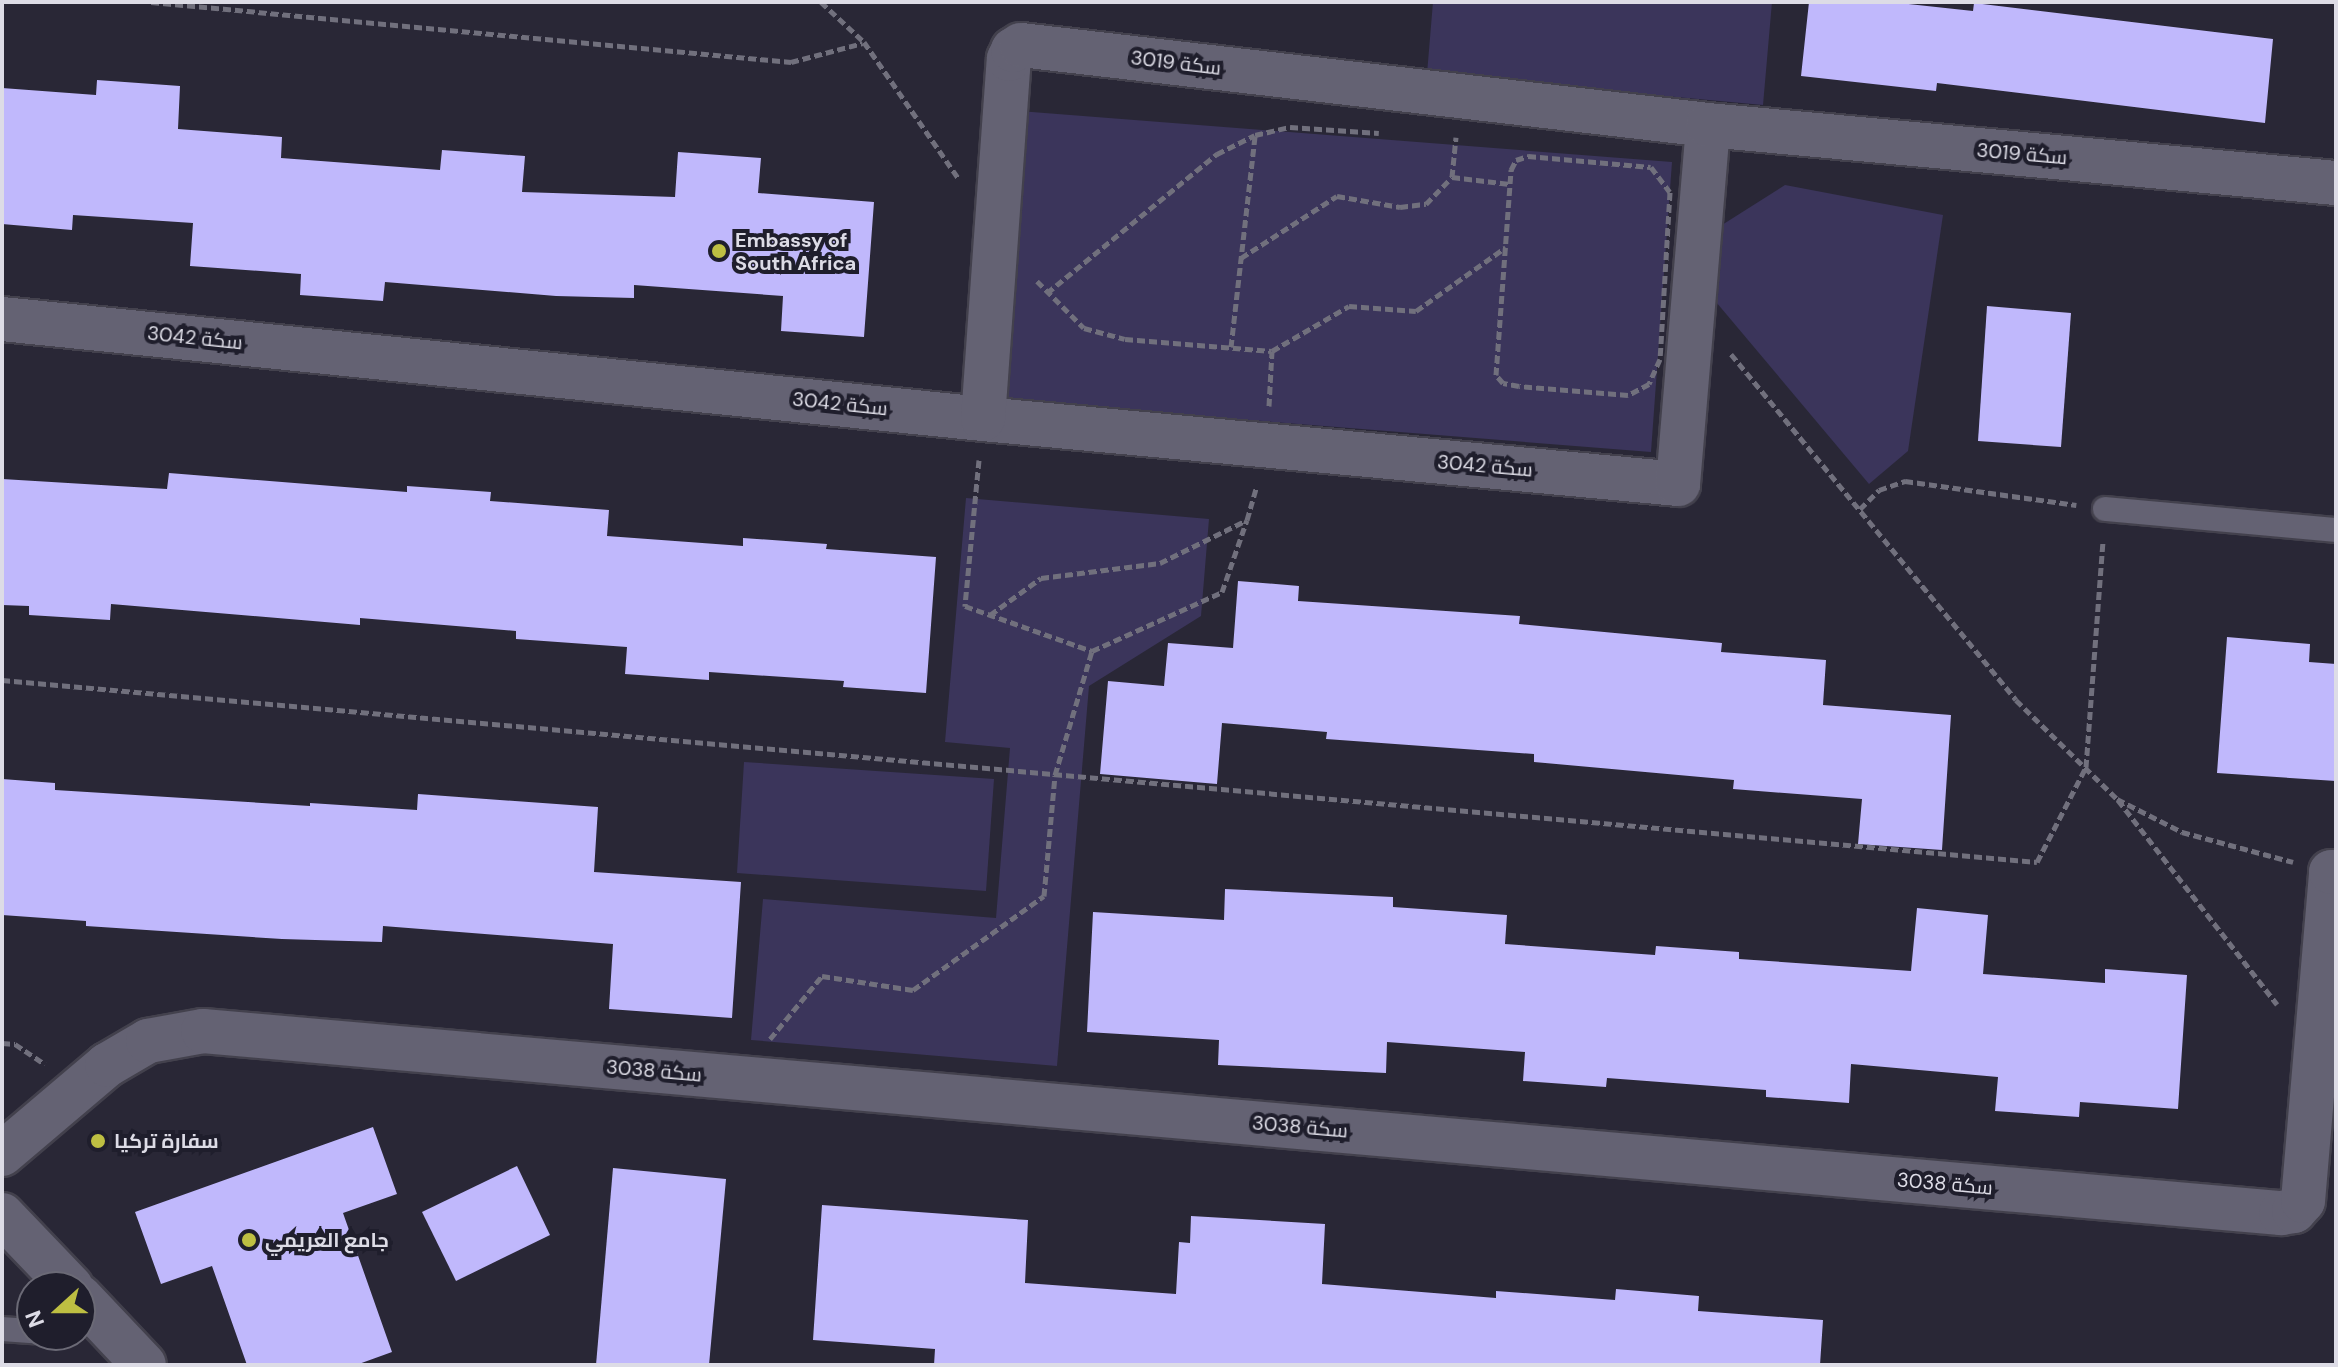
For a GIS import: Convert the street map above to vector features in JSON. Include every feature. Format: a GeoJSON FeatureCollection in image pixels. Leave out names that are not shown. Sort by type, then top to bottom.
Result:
{"type":"FeatureCollection","features":[{"type":"Feature","properties":{"kind":"street","name":"سكة 3019"},"geometry":{"type":"LineString","coordinates":[[983,419],[1009,59],[1013,50],[1021,45],[1708,125],[2336,183]]}},
{"type":"Feature","properties":{"kind":"street"},"geometry":{"type":"LineString","coordinates":[[1694,309],[1708,125]]}},
{"type":"Feature","properties":{"kind":"street","name":"سكة 3042"},"geometry":{"type":"LineString","coordinates":[[2,319],[983,419],[1678,484],[1694,309]]}},
{"type":"Feature","properties":{"kind":"street","name":"سكة 3038"},"geometry":{"type":"LineString","coordinates":[[2,1154],[107,1065],[148,1041],[203,1031],[2281,1213],[2294,1211],[2303,1201],[2326,1066],[2333,872]]}},
{"type":"Feature","properties":{"kind":"street"},"geometry":{"type":"LineString","coordinates":[[2,1215],[56,1271]]}},
{"type":"Feature","properties":{"kind":"street"},"geometry":{"type":"LineString","coordinates":[[96,1320],[114,1346]]}},
{"type":"Feature","properties":{"kind":"lane"},"geometry":{"type":"LineString","coordinates":[[2105,509],[2336,530]]}},
{"type":"Feature","properties":{"kind":"path"},"geometry":{"type":"LineString","coordinates":[[151,2],[791,62],[864,42]]}},
{"type":"Feature","properties":{"kind":"path"},"geometry":{"type":"LineString","coordinates":[[821,2],[864,42],[962,184]]}},
{"type":"Feature","properties":{"kind":"path"},"geometry":{"type":"LineString","coordinates":[[1380,133],[1290,127],[1255,135],[1217,154],[1047,293],[1084,328],[1125,339],[1272,351],[1349,306],[1416,311],[1506,247]]}},
{"type":"Feature","properties":{"kind":"path"},"geometry":{"type":"LineString","coordinates":[[1231,347],[1255,135]]}},
{"type":"Feature","properties":{"kind":"path"},"geometry":{"type":"LineString","coordinates":[[1441,137],[1456,138]]}},
{"type":"Feature","properties":{"kind":"path"},"geometry":{"type":"LineString","coordinates":[[1528,156],[1651,167],[1670,192],[1660,359],[1649,384],[1628,395],[1503,383],[1496,375],[1510,184],[1516,160],[1528,156]]}},
{"type":"Feature","properties":{"kind":"path"},"geometry":{"type":"LineString","coordinates":[[1241,258],[1337,196],[1414,208],[1426,204],[1452,177],[1510,184]]}},
{"type":"Feature","properties":{"kind":"path"},"geometry":{"type":"LineString","coordinates":[[1694,309],[2016,700],[2117,799],[2326,1066]]}},
{"type":"Feature","properties":{"kind":"path"},"geometry":{"type":"LineString","coordinates":[[983,419],[965,606],[1092,651],[1222,592],[1268,446],[1272,351]]}},
{"type":"Feature","properties":{"kind":"path"},"geometry":{"type":"LineString","coordinates":[[2,680],[2037,862],[2086,767],[2105,509],[1905,481],[1879,490],[1860,509]]}},
{"type":"Feature","properties":{"kind":"path"},"geometry":{"type":"LineString","coordinates":[[990,615],[1041,578],[1160,563],[1247,520]]}},
{"type":"Feature","properties":{"kind":"path"},"geometry":{"type":"LineString","coordinates":[[738,1078],[822,976],[913,990],[1044,896],[1055,775],[1092,651]]}},
{"type":"Feature","properties":{"kind":"path"},"geometry":{"type":"LineString","coordinates":[[2117,799],[2182,832],[2333,872]]}},
{"type":"Feature","properties":{"kind":"shaded area"},"geometry":{"type":"Polygon","coordinates":[[[1433,2],[1772,2],[1763,105],[1427,74],[1433,2]]]}},
{"type":"Feature","properties":{"kind":"shaded area"},"geometry":{"type":"Polygon","coordinates":[[[1019,111],[1672,162],[1651,452],[997,400],[1019,111]]]}},
{"type":"Feature","properties":{"kind":"shaded area"},"geometry":{"type":"Polygon","coordinates":[[[1785,185],[1943,215],[1908,451],[1869,484],[1711,296],[1714,230],[1785,185]]]}},
{"type":"Feature","properties":{"kind":"shaded area"},"geometry":{"type":"Polygon","coordinates":[[[966,498],[1209,519],[1201,616],[1089,686],[1057,1066],[751,1040],[763,899],[996,918],[1010,748],[945,742],[966,498]]]}},
{"type":"Feature","properties":{"kind":"shaded area"},"geometry":{"type":"Polygon","coordinates":[[[744,762],[994,779],[986,891],[737,873],[744,762]]]}},
{"type":"Feature","properties":{"kind":"building"},"geometry":{"type":"Polygon","coordinates":[[[1809,2],[1890,2],[1973,11],[1974,3],[2273,39],[2265,123],[1937,83],[1936,91],[1801,76],[1809,2]]]}},
{"type":"Feature","properties":{"kind":"building"},"geometry":{"type":"Polygon","coordinates":[[[97,80],[180,86],[178,129],[282,137],[281,158],[440,170],[442,150],[525,156],[522,192],[675,197],[678,152],[761,158],[758,193],[874,202],[864,337],[781,331],[783,296],[634,285],[634,298],[556,296],[385,282],[383,301],[300,295],[301,274],[190,266],[193,223],[73,215],[72,230],[2,224],[2,88],[96,95],[97,80]]]}},
{"type":"Feature","properties":{"kind":"building"},"geometry":{"type":"Polygon","coordinates":[[[1987,306],[2071,313],[2061,447],[1978,441],[1987,306]]]}},
{"type":"Feature","properties":{"kind":"building"},"geometry":{"type":"Polygon","coordinates":[[[169,473],[407,492],[407,486],[491,492],[490,501],[609,510],[607,536],[743,546],[743,538],[827,544],[826,549],[936,557],[926,693],[843,687],[844,681],[709,672],[709,680],[625,674],[627,647],[516,639],[516,631],[360,618],[360,625],[111,604],[110,620],[29,615],[29,606],[2,605],[2,479],[167,489],[169,473]]]}},
{"type":"Feature","properties":{"kind":"building"},"geometry":{"type":"Polygon","coordinates":[[[1238,581],[1299,586],[1298,601],[1520,616],[1519,624],[1722,643],[1721,652],[1826,660],[1823,705],[1951,715],[1942,850],[1858,844],[1862,799],[1733,789],[1734,780],[1534,762],[1534,754],[1326,739],[1327,732],[1222,723],[1217,784],[1100,774],[1108,681],[1164,686],[1168,643],[1233,648],[1238,581]]]}},
{"type":"Feature","properties":{"kind":"building"},"geometry":{"type":"Polygon","coordinates":[[[2227,637],[2310,644],[2309,662],[2336,664],[2336,781],[2217,773],[2227,637]]]}},
{"type":"Feature","properties":{"kind":"building"},"geometry":{"type":"Polygon","coordinates":[[[2,779],[55,783],[55,790],[310,806],[310,803],[417,810],[418,794],[598,807],[594,872],[741,882],[732,1018],[609,1009],[613,944],[383,926],[382,942],[282,939],[86,926],[86,921],[2,915],[2,779]]]}},
{"type":"Feature","properties":{"kind":"building"},"geometry":{"type":"Polygon","coordinates":[[[1225,889],[1393,897],[1393,907],[1507,915],[1505,944],[1655,955],[1656,946],[1739,952],[1739,959],[1911,971],[1917,908],[1988,915],[1983,974],[2105,983],[2105,969],[2187,975],[2178,1109],[2080,1102],[2079,1117],[1995,1111],[1998,1077],[1851,1064],[1849,1103],[1766,1097],[1766,1090],[1607,1078],[1606,1087],[1523,1081],[1525,1052],[1387,1042],[1386,1073],[1218,1065],[1219,1040],[1087,1032],[1093,912],[1224,920],[1225,889]]]}},
{"type":"Feature","properties":{"kind":"building","name":"جامع العريمي"},"geometry":{"type":"Polygon","coordinates":[[[373,1127],[397,1194],[343,1213],[392,1352],[356,1365],[247,1365],[212,1266],[161,1284],[135,1212],[373,1127]]]}},
{"type":"Feature","properties":{"kind":"building"},"geometry":{"type":"Polygon","coordinates":[[[517,1166],[550,1235],[456,1281],[422,1212],[517,1166]]]}},
{"type":"Feature","properties":{"kind":"building"},"geometry":{"type":"Polygon","coordinates":[[[613,1168],[726,1179],[709,1365],[596,1365],[613,1168]]]}},
{"type":"Feature","properties":{"kind":"building"},"geometry":{"type":"Polygon","coordinates":[[[822,1205],[1028,1220],[1025,1283],[1176,1294],[1179,1242],[1190,1243],[1191,1216],[1325,1224],[1322,1284],[1496,1298],[1496,1291],[1615,1300],[1616,1289],[1699,1296],[1698,1311],[1823,1320],[1820,1365],[934,1365],[935,1349],[813,1340],[822,1205]]]}},
{"type":"Feature","properties":{"kind":"place","name":"Embassy of South Africa"},"geometry":{"type":"Point","coordinates":[719,251]}},
{"type":"Feature","properties":{"kind":"place","name":"سفارة تركيا"},"geometry":{"type":"Point","coordinates":[98,1141]}},
{"type":"Feature","properties":{"kind":"place","name":"جامع العريمي"},"geometry":{"type":"Point","coordinates":[249,1240]}}]}
